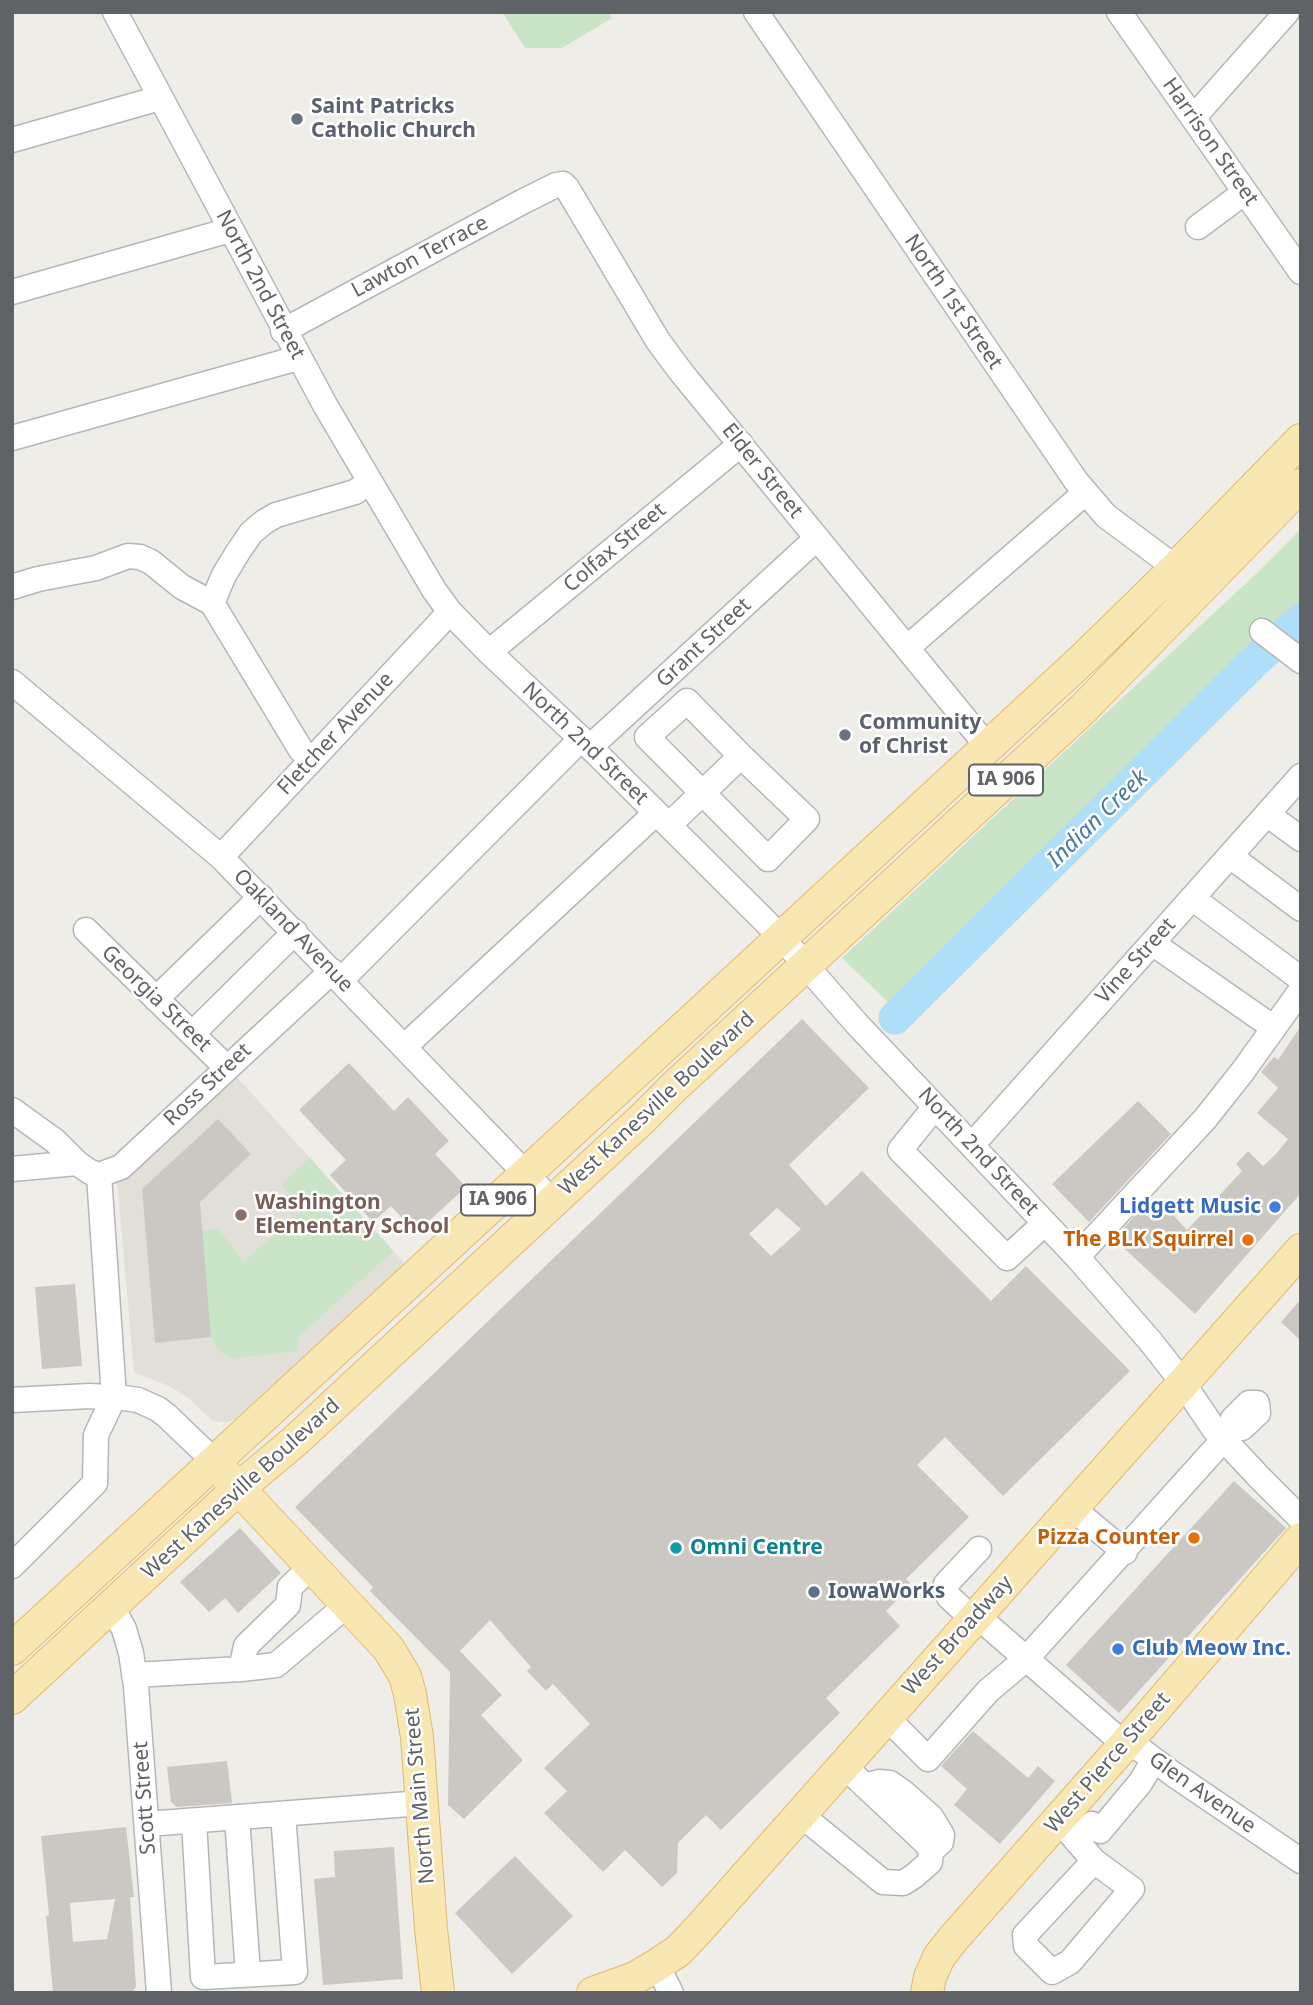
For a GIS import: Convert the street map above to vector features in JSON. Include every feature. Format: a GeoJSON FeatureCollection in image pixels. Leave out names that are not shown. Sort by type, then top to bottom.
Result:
{"type":"FeatureCollection","features":[{"type":"Feature","properties":{"kind":"main road","name":"IA 906"},"geometry":{"type":"LineString","coordinates":[[1176,568],[1301,440]]}},
{"type":"Feature","properties":{"kind":"main road","name":"West Kanesville Boulevard"},"geometry":{"type":"LineString","coordinates":[[12,1698],[239,1488],[295,1441],[1083,709],[1301,485]]}},
{"type":"Feature","properties":{"kind":"main road","name":"West Kanesville Boulevard"},"geometry":{"type":"LineString","coordinates":[[12,1649],[1085,657],[1176,568]]}},
{"type":"Feature","properties":{"kind":"main road","name":"West Broadway"},"geometry":{"type":"LineString","coordinates":[[593,1993],[635,1979],[664,1979],[678,1951],[1301,1250]]}},
{"type":"Feature","properties":{"kind":"main road","name":"North Main Street"},"geometry":{"type":"LineString","coordinates":[[215,1462],[388,1648],[405,1676],[414,1715],[438,1993]]}},
{"type":"Feature","properties":{"kind":"main road","name":"West Pierce Street"},"geometry":{"type":"LineString","coordinates":[[927,1993],[939,1956],[953,1939],[1068,1830],[1126,1742],[1301,1539]]}},
{"type":"Feature","properties":{"kind":"street","name":"North 2nd Street"},"geometry":{"type":"LineString","coordinates":[[115,12],[298,358],[434,590],[450,612],[782,938],[856,1023],[1077,1257],[1151,1342],[1207,1419],[1230,1433],[1301,1519]]}},
{"type":"Feature","properties":{"kind":"street","name":"North 1st Street"},"geometry":{"type":"LineString","coordinates":[[756,12],[1085,493],[1106,516],[1176,568]]}},
{"type":"Feature","properties":{"kind":"street","name":"Harrison Street"},"geometry":{"type":"LineString","coordinates":[[1119,12],[1301,272]]}},
{"type":"Feature","properties":{"kind":"street"},"geometry":{"type":"LineString","coordinates":[[1194,118],[1287,12]]}},
{"type":"Feature","properties":{"kind":"street"},"geometry":{"type":"LineString","coordinates":[[12,140],[160,97]]}},
{"type":"Feature","properties":{"kind":"street","name":"Elder Street"},"geometry":{"type":"LineString","coordinates":[[556,185],[563,184],[567,188],[658,341],[681,372],[988,747]]}},
{"type":"Feature","properties":{"kind":"street","name":"Lawton Terrace"},"geometry":{"type":"LineString","coordinates":[[284,331],[556,185]]}},
{"type":"Feature","properties":{"kind":"street"},"geometry":{"type":"LineString","coordinates":[[1198,227],[1245,192]]}},
{"type":"Feature","properties":{"kind":"street"},"geometry":{"type":"LineString","coordinates":[[12,292],[230,230]]}},
{"type":"Feature","properties":{"kind":"street"},"geometry":{"type":"LineString","coordinates":[[12,438],[298,358]]}},
{"type":"Feature","properties":{"kind":"street","name":"Colfax Street"},"geometry":{"type":"LineString","coordinates":[[489,652],[741,444]]}},
{"type":"Feature","properties":{"kind":"street"},"geometry":{"type":"LineString","coordinates":[[212,603],[238,552],[251,533],[264,522],[276,515],[355,492],[370,482]]}},
{"type":"Feature","properties":{"kind":"street"},"geometry":{"type":"LineString","coordinates":[[908,647],[1085,493]]}},
{"type":"Feature","properties":{"kind":"street","name":"Grant Street"},"geometry":{"type":"LineString","coordinates":[[337,975],[586,743],[817,538]]}},
{"type":"Feature","properties":{"kind":"street"},"geometry":{"type":"LineString","coordinates":[[12,587],[96,568],[128,556],[151,562],[182,587],[212,603],[301,750],[311,761]]}},
{"type":"Feature","properties":{"kind":"street","name":"Fletcher Avenue"},"geometry":{"type":"LineString","coordinates":[[221,857],[450,612]]}},
{"type":"Feature","properties":{"kind":"street"},"geometry":{"type":"LineString","coordinates":[[1262,631],[1291,654]]}},
{"type":"Feature","properties":{"kind":"street","name":"Oakland Avenue"},"geometry":{"type":"LineString","coordinates":[[12,682],[221,857],[553,1202]]}},
{"type":"Feature","properties":{"kind":"street"},"geometry":{"type":"LineString","coordinates":[[687,701],[741,756],[807,819],[768,859],[646,737],[687,701]]}},
{"type":"Feature","properties":{"kind":"street"},"geometry":{"type":"LineString","coordinates":[[404,1047],[662,819],[702,793],[741,756]]}},
{"type":"Feature","properties":{"kind":"street","name":"Vine Street"},"geometry":{"type":"LineString","coordinates":[[972,1145],[1301,776]]}},
{"type":"Feature","properties":{"kind":"street"},"geometry":{"type":"LineString","coordinates":[[1267,814],[1301,839]]}},
{"type":"Feature","properties":{"kind":"street"},"geometry":{"type":"LineString","coordinates":[[1230,856],[1301,909]]}},
{"type":"Feature","properties":{"kind":"street"},"geometry":{"type":"LineString","coordinates":[[156,999],[261,897]]}},
{"type":"Feature","properties":{"kind":"street"},"geometry":{"type":"LineString","coordinates":[[1192,898],[1301,979]]}},
{"type":"Feature","properties":{"kind":"street","name":"Georgia Street"},"geometry":{"type":"LineString","coordinates":[[86,930],[227,1068]]}},
{"type":"Feature","properties":{"kind":"street"},"geometry":{"type":"LineString","coordinates":[[192,1034],[295,932]]}},
{"type":"Feature","properties":{"kind":"street"},"geometry":{"type":"LineString","coordinates":[[1152,943],[1274,1028]]}},
{"type":"Feature","properties":{"kind":"street","name":"Ross Street"},"geometry":{"type":"LineString","coordinates":[[99,1175],[121,1167],[227,1068],[337,975]]}},
{"type":"Feature","properties":{"kind":"street"},"geometry":{"type":"LineString","coordinates":[[1077,1257],[1205,1119],[1301,990]]}},
{"type":"Feature","properties":{"kind":"street"},"geometry":{"type":"LineString","coordinates":[[935,1107],[900,1150],[1007,1258],[1045,1223]]}},
{"type":"Feature","properties":{"kind":"street"},"geometry":{"type":"LineString","coordinates":[[12,1110],[55,1141],[77,1163],[99,1175],[114,1397],[96,1435],[95,1483],[12,1566]]}},
{"type":"Feature","properties":{"kind":"street"},"geometry":{"type":"LineString","coordinates":[[12,1169],[77,1163]]}},
{"type":"Feature","properties":{"kind":"street"},"geometry":{"type":"LineString","coordinates":[[12,1400],[64,1396],[114,1397],[138,1401],[158,1409],[178,1424],[215,1462]]}},
{"type":"Feature","properties":{"kind":"street"},"geometry":{"type":"LineString","coordinates":[[886,1717],[928,1759],[988,1691],[1026,1659],[1230,1433]]}},
{"type":"Feature","properties":{"kind":"street"},"geometry":{"type":"LineString","coordinates":[[1072,1508],[1125,1552]]}},
{"type":"Feature","properties":{"kind":"street","name":"Glen Avenue"},"geometry":{"type":"LineString","coordinates":[[979,1549],[946,1584],[949,1597],[1116,1737],[1141,1749],[1173,1774],[1301,1861]]}},
{"type":"Feature","properties":{"kind":"street"},"geometry":{"type":"LineString","coordinates":[[241,1669],[246,1646],[288,1605],[290,1587],[312,1566]]}},
{"type":"Feature","properties":{"kind":"street"},"geometry":{"type":"LineString","coordinates":[[134,1675],[276,1665],[348,1604]]}},
{"type":"Feature","properties":{"kind":"street","name":"Scott Street"},"geometry":{"type":"LineString","coordinates":[[112,1607],[124,1629],[134,1675],[159,1993]]}},
{"type":"Feature","properties":{"kind":"street"},"geometry":{"type":"LineString","coordinates":[[1094,1861],[1025,1935],[1026,1946],[1052,1972],[1070,1962],[1132,1889],[1094,1861],[1068,1830],[1092,1824],[1100,1831],[1140,1783],[1154,1759]]}},
{"type":"Feature","properties":{"kind":"street"},"geometry":{"type":"LineString","coordinates":[[800,1814],[883,1882],[903,1883],[930,1862],[931,1851],[926,1843],[843,1765]]}},
{"type":"Feature","properties":{"kind":"street"},"geometry":{"type":"LineString","coordinates":[[146,1824],[422,1804]]}},
{"type":"Feature","properties":{"kind":"street"},"geometry":{"type":"LineString","coordinates":[[194,1821],[203,1977],[295,1972],[284,1814]]}},
{"type":"Feature","properties":{"kind":"street"},"geometry":{"type":"LineString","coordinates":[[237,1817],[248,1974]]}},
{"type":"Feature","properties":{"kind":"shaded area","name":"Washington Elementary School"},"geometry":{"type":"Polygon","coordinates":[[[236,1076],[406,1265],[237,1418],[218,1422],[169,1386],[134,1372],[117,1179],[236,1076]]]}},
{"type":"Feature","properties":{"kind":"green space"},"geometry":{"type":"Polygon","coordinates":[[[502,12],[609,12],[612,18],[562,48],[525,48],[502,12]]]}},
{"type":"Feature","properties":{"kind":"green space"},"geometry":{"type":"Polygon","coordinates":[[[1301,529],[1301,615],[1286,626],[908,1021],[842,958],[1256,574],[1301,529]]]}},
{"type":"Feature","properties":{"kind":"green space"},"geometry":{"type":"Polygon","coordinates":[[[310,1158],[393,1251],[298,1337],[297,1351],[233,1358],[225,1355],[218,1350],[211,1337],[202,1231],[217,1228],[244,1261],[303,1210],[281,1184],[310,1158]]]}},
{"type":"Feature","properties":{"kind":"building","name":"Omni Centre"},"geometry":{"type":"Polygon","coordinates":[[[802,1019],[869,1088],[789,1165],[826,1206],[862,1171],[991,1301],[1026,1266],[1130,1371],[1003,1496],[945,1437],[917,1465],[969,1517],[906,1579],[910,1583],[886,1611],[900,1626],[826,1698],[840,1713],[721,1830],[706,1815],[678,1843],[677,1873],[662,1887],[625,1850],[603,1872],[544,1813],[567,1791],[544,1768],[590,1724],[553,1684],[546,1691],[527,1671],[531,1667],[490,1620],[460,1651],[502,1695],[481,1715],[523,1760],[464,1819],[448,1805],[450,1672],[370,1591],[373,1587],[295,1507],[802,1019]],[[777,1208],[749,1234],[771,1256],[801,1229],[777,1208]]]}},
{"type":"Feature","properties":{"kind":"building"},"geometry":{"type":"Polygon","coordinates":[[[1301,1026],[1301,1193],[1195,1314],[1114,1239],[1141,1209],[1151,1219],[1165,1206],[1187,1230],[1242,1171],[1236,1164],[1248,1151],[1263,1166],[1276,1154],[1288,1139],[1257,1113],[1278,1088],[1261,1072],[1274,1057],[1278,1060],[1301,1026]]]}},
{"type":"Feature","properties":{"kind":"building"},"geometry":{"type":"Polygon","coordinates":[[[349,1063],[394,1111],[408,1097],[449,1141],[435,1154],[466,1187],[416,1233],[391,1206],[373,1222],[330,1175],[346,1160],[299,1110],[349,1063]]]}},
{"type":"Feature","properties":{"kind":"building"},"geometry":{"type":"Polygon","coordinates":[[[1138,1101],[1171,1134],[1089,1222],[1052,1184],[1138,1101]]]}},
{"type":"Feature","properties":{"kind":"building","name":"Washington Elementary School"},"geometry":{"type":"Polygon","coordinates":[[[218,1119],[251,1154],[200,1202],[211,1337],[155,1343],[142,1189],[218,1119]]]}},
{"type":"Feature","properties":{"kind":"building"},"geometry":{"type":"Polygon","coordinates":[[[75,1284],[82,1366],[42,1369],[35,1287],[75,1284]]]}},
{"type":"Feature","properties":{"kind":"building"},"geometry":{"type":"Polygon","coordinates":[[[1301,1299],[1301,1341],[1281,1322],[1301,1299]]]}},
{"type":"Feature","properties":{"kind":"building"},"geometry":{"type":"Polygon","coordinates":[[[1234,1481],[1286,1528],[1119,1713],[1066,1665],[1234,1481]]]}},
{"type":"Feature","properties":{"kind":"building"},"geometry":{"type":"Polygon","coordinates":[[[240,1528],[281,1573],[238,1613],[225,1598],[209,1612],[180,1582],[240,1528]]]}},
{"type":"Feature","properties":{"kind":"building"},"geometry":{"type":"Polygon","coordinates":[[[973,1731],[1028,1778],[1038,1766],[1055,1781],[1000,1844],[954,1805],[967,1789],[941,1766],[973,1731]]]}},
{"type":"Feature","properties":{"kind":"building"},"geometry":{"type":"Polygon","coordinates":[[[227,1761],[232,1803],[177,1807],[171,1802],[167,1767],[227,1761]]]}},
{"type":"Feature","properties":{"kind":"building"},"geometry":{"type":"Polygon","coordinates":[[[126,1827],[134,1897],[130,1897],[136,1986],[132,1993],[53,1993],[41,1836],[126,1827]],[[115,1899],[70,1903],[73,1942],[107,1939],[115,1899]]]}},
{"type":"Feature","properties":{"kind":"building"},"geometry":{"type":"Polygon","coordinates":[[[394,1847],[403,1979],[323,1985],[314,1879],[335,1877],[334,1851],[394,1847]]]}},
{"type":"Feature","properties":{"kind":"building"},"geometry":{"type":"Polygon","coordinates":[[[515,1856],[573,1916],[512,1974],[455,1913],[515,1856]]]}},
{"type":"Feature","properties":{"kind":"waterway","name":"Indian Creek"},"geometry":{"type":"LineString","coordinates":[[895,1018],[1255,661],[1301,620]]}},
{"type":"Feature","properties":{"kind":"place","name":"Saint Patricks Catholic Church"},"geometry":{"type":"Point","coordinates":[297,119]}},
{"type":"Feature","properties":{"kind":"place","name":"Community of Christ"},"geometry":{"type":"Point","coordinates":[845,735]}},
{"type":"Feature","properties":{"kind":"place","name":"Lidgett Music"},"geometry":{"type":"Point","coordinates":[1275,1207]}},
{"type":"Feature","properties":{"kind":"place","name":"Washington Elementary School"},"geometry":{"type":"Point","coordinates":[241,1215]}},
{"type":"Feature","properties":{"kind":"place","name":"The BLK Squirrel"},"geometry":{"type":"Point","coordinates":[1248,1240]}},
{"type":"Feature","properties":{"kind":"place","name":"Pizza Counter"},"geometry":{"type":"Point","coordinates":[1194,1538]}},
{"type":"Feature","properties":{"kind":"place","name":"Omni Centre"},"geometry":{"type":"Point","coordinates":[676,1548]}},
{"type":"Feature","properties":{"kind":"place","name":"IowaWorks"},"geometry":{"type":"Point","coordinates":[814,1592]}},
{"type":"Feature","properties":{"kind":"place","name":"Club Meow Inc."},"geometry":{"type":"Point","coordinates":[1118,1649]}}]}
